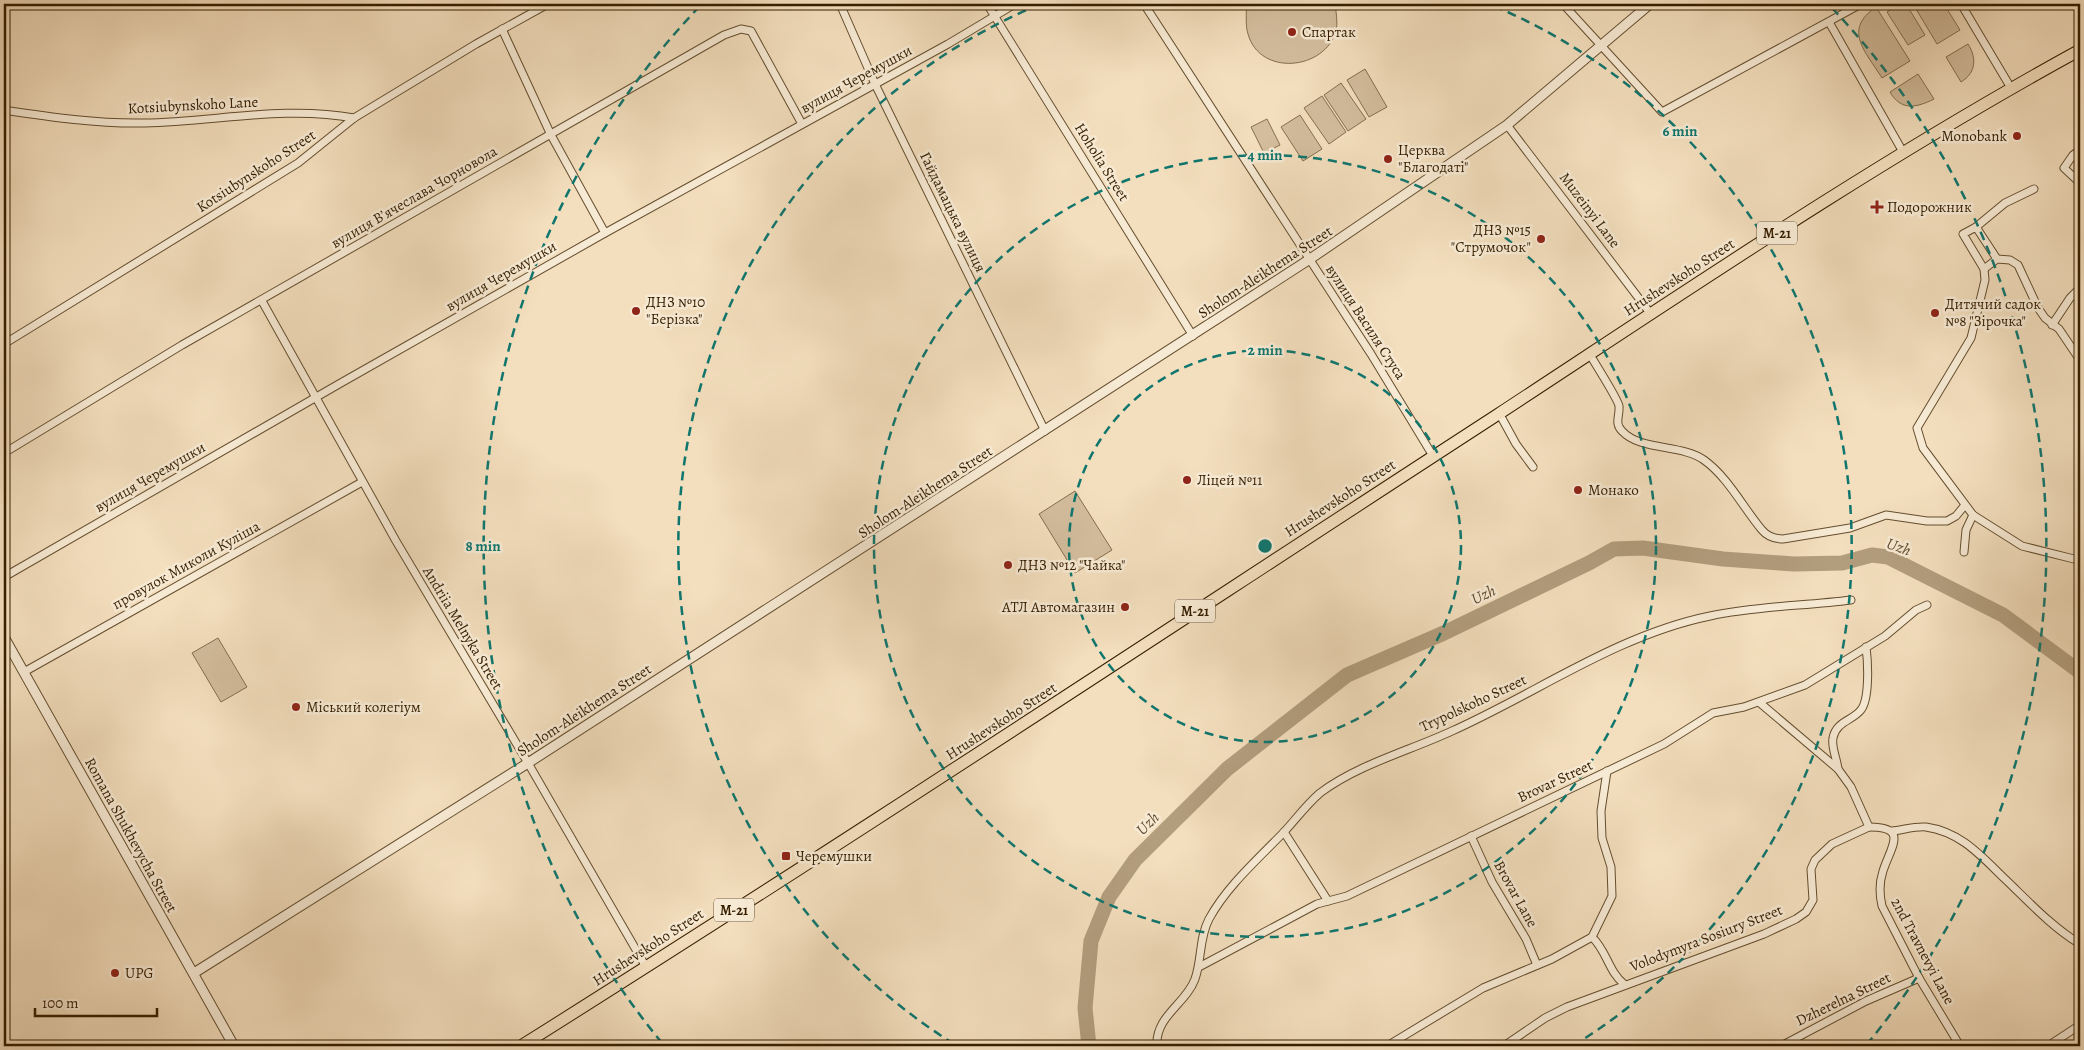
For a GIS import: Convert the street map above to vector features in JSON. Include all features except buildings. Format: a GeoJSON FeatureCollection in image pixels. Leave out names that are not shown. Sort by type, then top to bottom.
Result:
{"type":"FeatureCollection","features":[{"type":"Feature","properties":{"kind":"highway","name":"Hrushevskoho Street"},"geometry":{"type":"LineString","coordinates":[[521,1046],[868,826],[1650,314],[1904,152],[2080,50]]}},
{"type":"Feature","properties":{"kind":"street","name":"Kotsiubynskoho Street"},"geometry":{"type":"LineString","coordinates":[[4,344],[298,163],[354,118],[502,29],[548,4]]}},
{"type":"Feature","properties":{"kind":"street","name":"Гайдамацька вулиця"},"geometry":{"type":"LineString","coordinates":[[840,4],[875,84],[1045,431]]}},
{"type":"Feature","properties":{"kind":"street","name":"Hoholia Street"},"geometry":{"type":"LineString","coordinates":[[987,4],[1193,336]]}},
{"type":"Feature","properties":{"kind":"street","name":"вулиця Черемушки"},"geometry":{"type":"LineString","coordinates":[[4,577],[605,233],[875,84],[1015,4]]}},
{"type":"Feature","properties":{"kind":"street","name":"вулиця Василя Стуса"},"geometry":{"type":"LineString","coordinates":[[1144,4],[1310,259],[1433,456]]}},
{"type":"Feature","properties":{"kind":"street"},"geometry":{"type":"LineString","coordinates":[[1563,4],[1662,112],[1861,4]]}},
{"type":"Feature","properties":{"kind":"street","name":"Sholom-Aleikhema Street"},"geometry":{"type":"LineString","coordinates":[[194,973],[528,763],[1310,259],[1507,125],[1650,4]]}},
{"type":"Feature","properties":{"kind":"street"},"geometry":{"type":"LineString","coordinates":[[1962,4],[2012,88]]}},
{"type":"Feature","properties":{"kind":"street"},"geometry":{"type":"LineString","coordinates":[[1829,22],[1904,152]]}},
{"type":"Feature","properties":{"kind":"street"},"geometry":{"type":"LineString","coordinates":[[502,29],[551,135],[605,233]]}},
{"type":"Feature","properties":{"kind":"street","name":"вулиця Вʼячеслава Чорновола"},"geometry":{"type":"LineString","coordinates":[[4,453],[182,345],[262,301],[724,35],[741,29],[751,31],[802,124]]}},
{"type":"Feature","properties":{"kind":"street","name":"Kotsiubynskoho Lane"},"geometry":{"type":"LineString","coordinates":[[4,110],[45,116],[144,123],[309,112],[354,118]]}},
{"type":"Feature","properties":{"kind":"street","name":"Muzeinyi Lane"},"geometry":{"type":"LineString","coordinates":[[1507,125],[1650,314]]}},
{"type":"Feature","properties":{"kind":"street"},"geometry":{"type":"LineString","coordinates":[[2080,150],[2073,155],[2064,168],[2080,183]]}},
{"type":"Feature","properties":{"kind":"street"},"geometry":{"type":"LineString","coordinates":[[2034,189],[2004,203],[1976,227],[1963,234],[1984,269],[1985,280],[1971,338],[1917,428],[1923,448],[1973,515],[2022,546],[2077,559]]}},
{"type":"Feature","properties":{"kind":"street"},"geometry":{"type":"LineString","coordinates":[[1976,227],[1997,259]]}},
{"type":"Feature","properties":{"kind":"street"},"geometry":{"type":"LineString","coordinates":[[1984,269],[1997,259],[2010,260],[2018,265],[2038,308],[2052,325],[2059,329],[2080,360]]}},
{"type":"Feature","properties":{"kind":"street"},"geometry":{"type":"LineString","coordinates":[[2052,325],[2070,298],[2080,288]]}},
{"type":"Feature","properties":{"kind":"street","name":"Andriia Melnyka Street"},"geometry":{"type":"LineString","coordinates":[[262,301],[362,482],[646,967]]}},
{"type":"Feature","properties":{"kind":"street"},"geometry":{"type":"LineString","coordinates":[[1589,353],[1619,405],[1618,424],[1621,431],[1634,440],[1686,452],[1704,460],[1751,513],[1763,532],[1773,537],[1783,539],[1850,528],[1886,514],[1927,522],[1947,520],[1956,516],[1965,505]]}},
{"type":"Feature","properties":{"kind":"street"},"geometry":{"type":"LineString","coordinates":[[1499,413],[1516,444],[1533,467]]}},
{"type":"Feature","properties":{"kind":"street","name":"провулок Миколи Куліша"},"geometry":{"type":"LineString","coordinates":[[24,672],[362,482]]}},
{"type":"Feature","properties":{"kind":"street"},"geometry":{"type":"LineString","coordinates":[[1964,552],[1966,530],[1973,515]]}},
{"type":"Feature","properties":{"kind":"street","name":"Trypolskoho Street"},"geometry":{"type":"LineString","coordinates":[[1157,1046],[1159,1030],[1167,1015],[1193,984],[1199,967],[1202,936],[1210,918],[1240,879],[1319,794],[1336,783],[1404,750],[1451,732],[1645,635],[1710,616],[1850,600]]}},
{"type":"Feature","properties":{"kind":"street","name":"Brovar Street"},"geometry":{"type":"LineString","coordinates":[[1199,967],[1317,904],[1347,896],[1664,744],[1713,714],[1760,702],[1805,685],[1885,636],[1916,610],[1927,605]]}},
{"type":"Feature","properties":{"kind":"street","name":"Romana Shukhevycha Street"},"geometry":{"type":"LineString","coordinates":[[4,637],[234,1046]]}},
{"type":"Feature","properties":{"kind":"street"},"geometry":{"type":"LineString","coordinates":[[1838,768],[1833,738],[1839,726],[1858,713],[1867,698],[1865,687],[1868,663],[1866,647]]}},
{"type":"Feature","properties":{"kind":"street"},"geometry":{"type":"LineString","coordinates":[[1760,702],[1838,768],[1851,787],[1868,827],[1883,827],[1892,832],[1924,827],[1944,832],[1968,842],[2040,910],[2051,923],[2080,944]]}},
{"type":"Feature","properties":{"kind":"street"},"geometry":{"type":"LineString","coordinates":[[1387,1046],[1483,988],[1537,965],[1592,937],[1612,896],[1611,867],[1602,838],[1602,811],[1607,771]]}},
{"type":"Feature","properties":{"kind":"street","name":"Volodymyra Sosiury Street"},"geometry":{"type":"LineString","coordinates":[[1504,1046],[1559,1011],[1624,984],[1764,934],[1796,919],[1806,912],[1813,900],[1811,869],[1815,860],[1832,844],[1868,827]]}},
{"type":"Feature","properties":{"kind":"street"},"geometry":{"type":"LineString","coordinates":[[1284,832],[1328,901]]}},
{"type":"Feature","properties":{"kind":"street","name":"2nd Travnevyi Lane"},"geometry":{"type":"LineString","coordinates":[[1892,832],[1895,837],[1894,845],[1883,872],[1879,894],[1882,906],[1919,978],[1960,1046]]}},
{"type":"Feature","properties":{"kind":"street","name":"Brovar Lane"},"geometry":{"type":"LineString","coordinates":[[1471,836],[1492,882],[1526,939],[1537,965]]}},
{"type":"Feature","properties":{"kind":"street"},"geometry":{"type":"LineString","coordinates":[[1592,937],[1603,947],[1615,977],[1624,984]]}},
{"type":"Feature","properties":{"kind":"street","name":"Dzherelna Street"},"geometry":{"type":"LineString","coordinates":[[1781,1046],[1866,1001],[1919,978]]}},
{"type":"Feature","properties":{"kind":"street"},"geometry":{"type":"LineString","coordinates":[[2048,1046],[2080,1025]]}},
{"type":"Feature","properties":{"kind":"shaded area","name":"Спартак"},"geometry":{"type":"Polygon","coordinates":[[[1246,4],[1335,4],[1336,31],[1330,44],[1319,54],[1306,60],[1292,63],[1278,62],[1265,57],[1255,48],[1247,30],[1246,4]]]}},
{"type":"Feature","properties":{"kind":"shaded area"},"geometry":{"type":"Polygon","coordinates":[[[1899,4],[1906,4],[1925,35],[1908,45],[1887,12],[1899,4]]]}},
{"type":"Feature","properties":{"kind":"shaded area"},"geometry":{"type":"Polygon","coordinates":[[[1913,4],[1944,4],[1960,30],[1937,44],[1913,4]]]}},
{"type":"Feature","properties":{"kind":"shaded area"},"geometry":{"type":"Polygon","coordinates":[[[1876,7],[1910,61],[1882,78],[1864,50],[1859,33],[1860,24],[1876,7]]]}},
{"type":"Feature","properties":{"kind":"shaded area"},"geometry":{"type":"Polygon","coordinates":[[[1968,44],[1974,60],[1970,74],[1961,82],[1946,57],[1968,44]]]}},
{"type":"Feature","properties":{"kind":"shaded area"},"geometry":{"type":"Polygon","coordinates":[[[1365,69],[1387,107],[1369,117],[1347,80],[1365,69]]]}},
{"type":"Feature","properties":{"kind":"shaded area"},"geometry":{"type":"Polygon","coordinates":[[[1918,74],[1934,99],[1915,106],[1904,105],[1894,98],[1890,92],[1918,74]]]}},
{"type":"Feature","properties":{"kind":"shaded area"},"geometry":{"type":"Polygon","coordinates":[[[1341,83],[1366,119],[1348,131],[1324,95],[1341,83]]]}},
{"type":"Feature","properties":{"kind":"shaded area"},"geometry":{"type":"Polygon","coordinates":[[[1322,96],[1346,132],[1329,144],[1304,108],[1322,96]]]}},
{"type":"Feature","properties":{"kind":"shaded area"},"geometry":{"type":"Polygon","coordinates":[[[1300,115],[1322,149],[1303,161],[1281,127],[1300,115]]]}},
{"type":"Feature","properties":{"kind":"shaded area"},"geometry":{"type":"Polygon","coordinates":[[[1267,119],[1280,145],[1264,153],[1251,127],[1267,119]]]}},
{"type":"Feature","properties":{"kind":"shaded area"},"geometry":{"type":"Polygon","coordinates":[[[1075,491],[1112,550],[1075,573],[1039,514],[1075,491]]]}},
{"type":"Feature","properties":{"kind":"shaded area"},"geometry":{"type":"Polygon","coordinates":[[[218,638],[247,687],[221,702],[192,653],[218,638]]]}},
{"type":"Feature","properties":{"kind":"waterway","name":"Uzh"},"geometry":{"type":"LineString","coordinates":[[1089,1046],[1085,1008],[1091,941],[1109,897],[1135,860],[1227,769],[1347,675],[1444,633],[1614,549],[1643,548],[1723,559],[1794,564],[1842,563],[1872,555],[1888,557],[2003,615],[2080,672]]}},
{"type":"Feature","properties":{"kind":"place","name":"Спартак"},"geometry":{"type":"Point","coordinates":[1292,32]}},
{"type":"Feature","properties":{"kind":"place","name":"Monobank"},"geometry":{"type":"Point","coordinates":[2017,136]}},
{"type":"Feature","properties":{"kind":"place","name":"Церква \"Благодаті\""},"geometry":{"type":"Point","coordinates":[1388,159]}},
{"type":"Feature","properties":{"kind":"place","name":"Подорожник"},"geometry":{"type":"Point","coordinates":[1877,207]}},
{"type":"Feature","properties":{"kind":"place","name":"ДНЗ №15 \"Струмочок\""},"geometry":{"type":"Point","coordinates":[1541,239]}},
{"type":"Feature","properties":{"kind":"place","name":"ДНЗ №10 \"Берізка\""},"geometry":{"type":"Point","coordinates":[636,311]}},
{"type":"Feature","properties":{"kind":"place","name":"Дитячий садок №8 \"Зірочка\""},"geometry":{"type":"Point","coordinates":[1935,313]}},
{"type":"Feature","properties":{"kind":"place","name":"Ліцей №11"},"geometry":{"type":"Point","coordinates":[1187,480]}},
{"type":"Feature","properties":{"kind":"place","name":"Монако"},"geometry":{"type":"Point","coordinates":[1578,490]}},
{"type":"Feature","properties":{"kind":"place","name":"ДНЗ №12 \"Чайка\""},"geometry":{"type":"Point","coordinates":[1008,565]}},
{"type":"Feature","properties":{"kind":"place","name":"АТЛ Автомагазин"},"geometry":{"type":"Point","coordinates":[1125,607]}},
{"type":"Feature","properties":{"kind":"place","name":"Міський колегіум"},"geometry":{"type":"Point","coordinates":[296,707]}},
{"type":"Feature","properties":{"kind":"place","name":"Черемушки"},"geometry":{"type":"Point","coordinates":[786,856]}},
{"type":"Feature","properties":{"kind":"place","name":"UPG"},"geometry":{"type":"Point","coordinates":[115,973]}}]}
